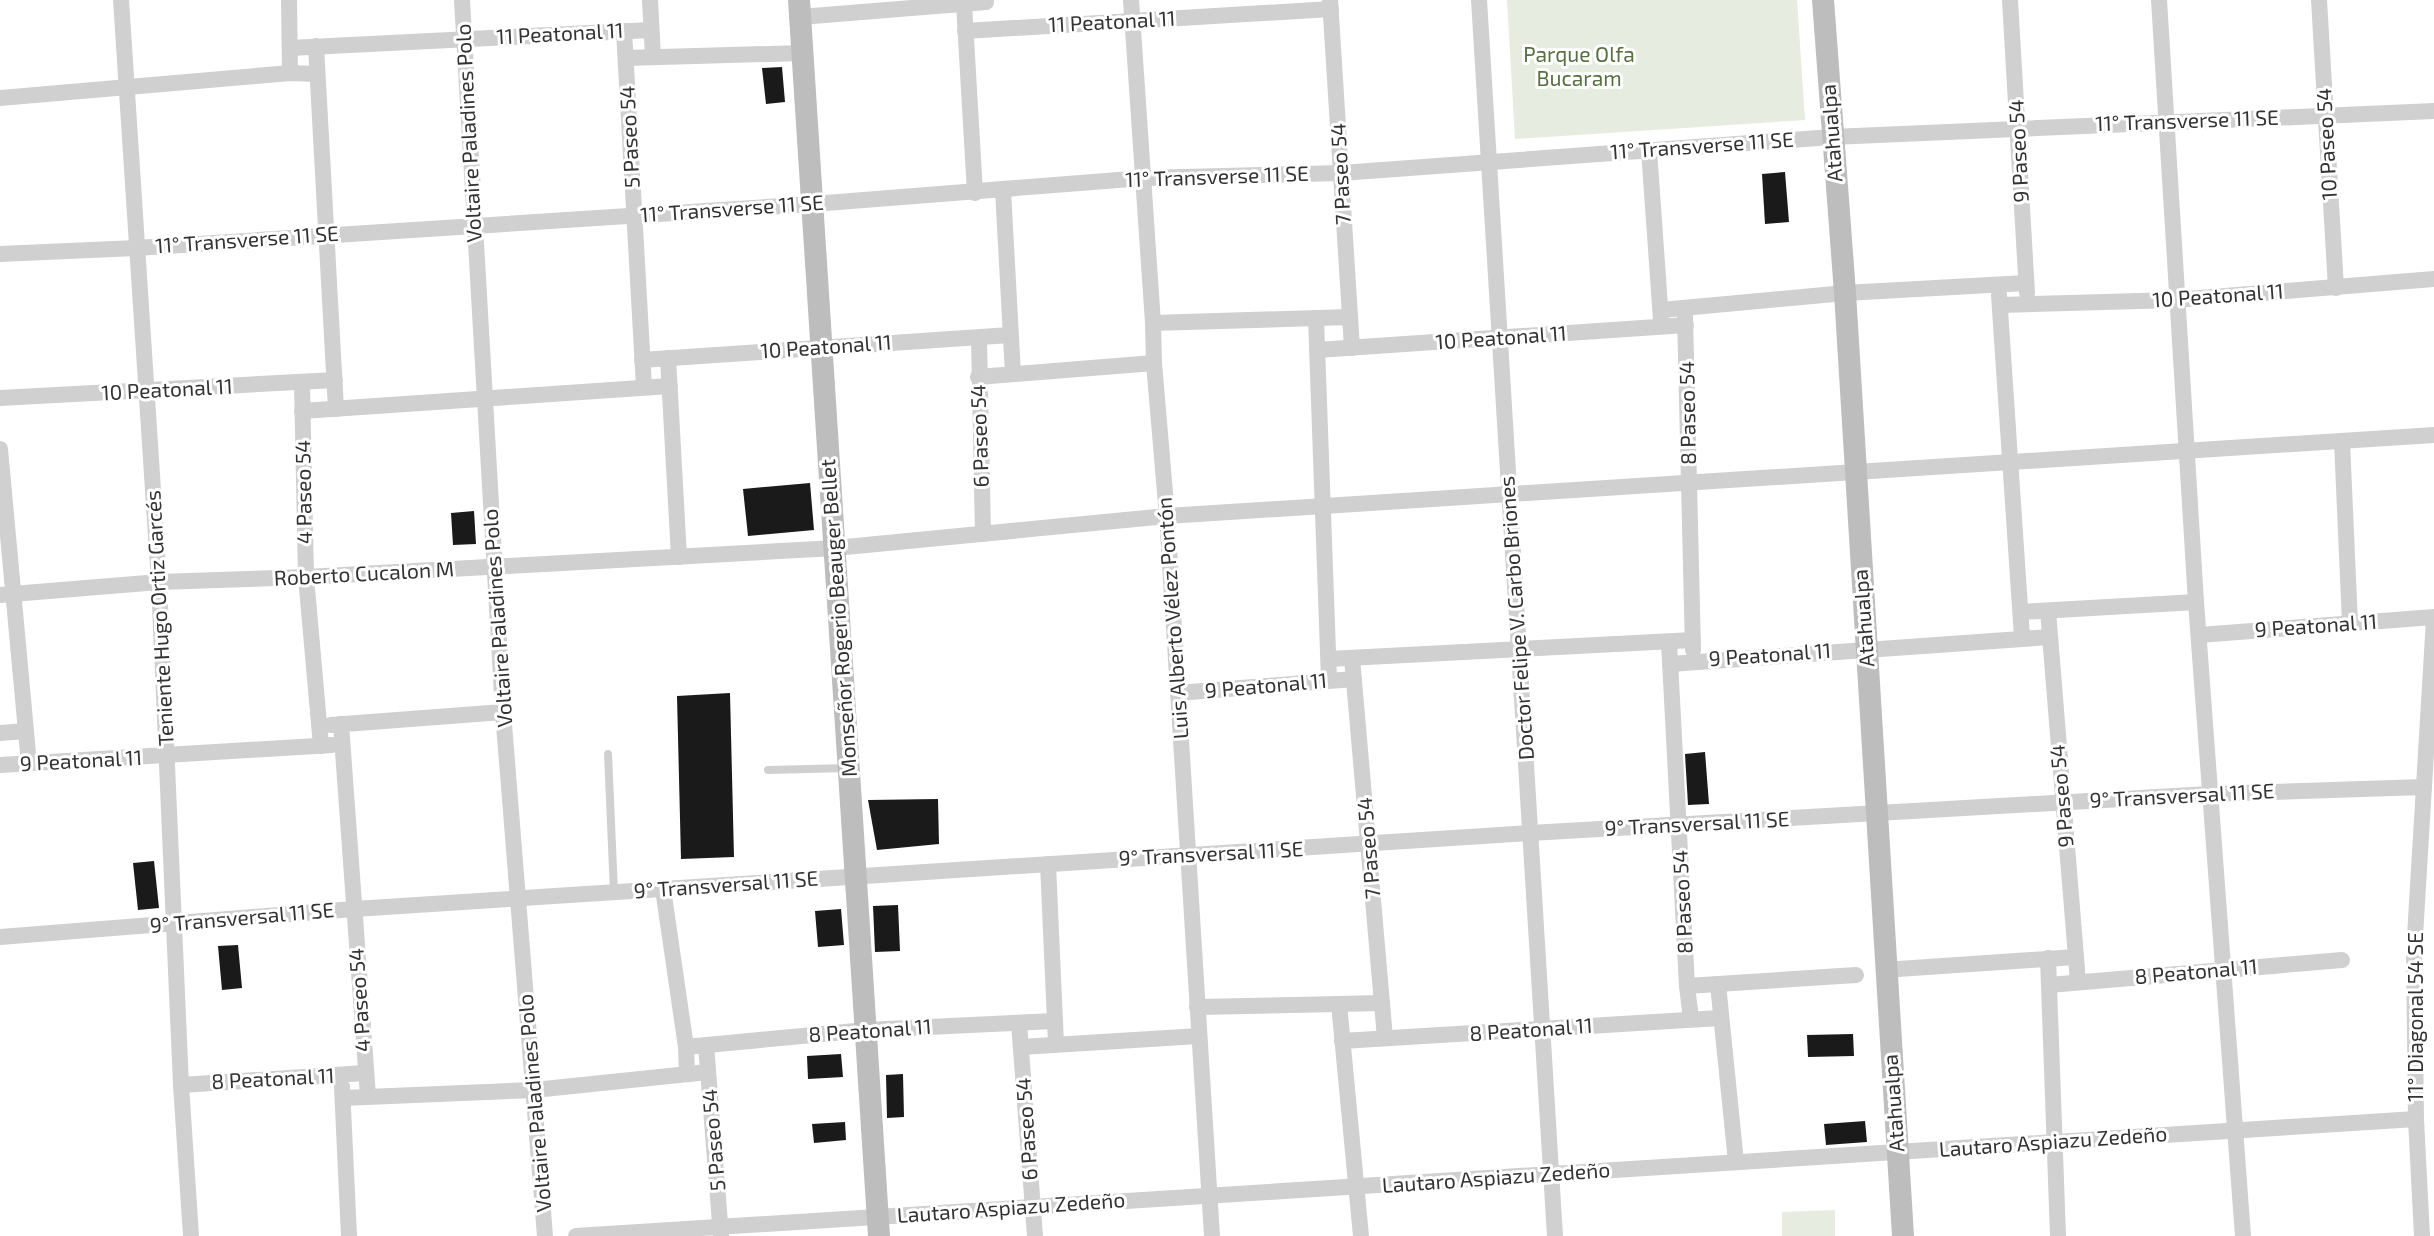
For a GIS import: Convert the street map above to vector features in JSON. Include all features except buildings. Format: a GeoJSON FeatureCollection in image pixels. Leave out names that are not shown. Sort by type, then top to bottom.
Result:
{"type":"FeatureCollection","features":[{"type":"Feature","properties":{"kind":"street","name":"Teniente Hugo Ortiz Garcés"},"geometry":{"type":"LineString","coordinates":[[121,0],[159,582],[176,924],[181,1085],[191,1236]]}},
{"type":"Feature","properties":{"kind":"street"},"geometry":{"type":"LineString","coordinates":[[289,0],[290,74]]}},
{"type":"Feature","properties":{"kind":"street","name":"Voltaire Paladines Polo"},"geometry":{"type":"LineString","coordinates":[[462,0],[503,712],[545,1236]]}},
{"type":"Feature","properties":{"kind":"street","name":"5 Paseo 54"},"geometry":{"type":"LineString","coordinates":[[650,0],[653,57]]}},
{"type":"Feature","properties":{"kind":"street","name":"Luis Alberto Vélez Pontón"},"geometry":{"type":"LineString","coordinates":[[1131,0],[1154,323],[1154,363],[1167,516],[1212,1236]]}},
{"type":"Feature","properties":{"kind":"street","name":"Doctor Felipe V. Carbo Briones"},"geometry":{"type":"LineString","coordinates":[[1479,0],[1555,1236]]}},
{"type":"Feature","properties":{"kind":"street","name":"Atahualpa"},"geometry":{"type":"LineString","coordinates":[[1823,0],[1845,293],[1903,1236]]}},
{"type":"Feature","properties":{"kind":"street","name":"9 Paseo 54"},"geometry":{"type":"LineString","coordinates":[[2010,0],[2027,303]]}},
{"type":"Feature","properties":{"kind":"street"},"geometry":{"type":"LineString","coordinates":[[2158,0],[2196,602],[2243,1236]]}},
{"type":"Feature","properties":{"kind":"street","name":"10 Paseo 54"},"geometry":{"type":"LineString","coordinates":[[2319,0],[2336,288]]}},
{"type":"Feature","properties":{"kind":"street"},"geometry":{"type":"LineString","coordinates":[[800,9],[964,4],[986,1],[988,30]]}},
{"type":"Feature","properties":{"kind":"street"},"geometry":{"type":"LineString","coordinates":[[964,4],[975,192]]}},
{"type":"Feature","properties":{"kind":"street","name":"11 Peatonal 11"},"geometry":{"type":"LineString","coordinates":[[965,31],[1132,21],[1330,4]]}},
{"type":"Feature","properties":{"kind":"street","name":"7 Paseo 54"},"geometry":{"type":"LineString","coordinates":[[1330,4],[1352,348]]}},
{"type":"Feature","properties":{"kind":"street","name":"Monseñor Rogerio Beauger Bellet"},"geometry":{"type":"LineString","coordinates":[[800,9],[878,1226]]}},
{"type":"Feature","properties":{"kind":"street","name":"11 Peatonal 11"},"geometry":{"type":"LineString","coordinates":[[290,48],[651,30]]}},
{"type":"Feature","properties":{"kind":"street","name":"5 Paseo 54"},"geometry":{"type":"LineString","coordinates":[[624,31],[644,387]]}},
{"type":"Feature","properties":{"kind":"street"},"geometry":{"type":"LineString","coordinates":[[316,46],[336,409]]}},
{"type":"Feature","properties":{"kind":"street","name":"11 Peatonal 11"},"geometry":{"type":"LineString","coordinates":[[626,58],[803,53]]}},
{"type":"Feature","properties":{"kind":"street"},"geometry":{"type":"LineString","coordinates":[[0,98],[290,74],[317,74]]}},
{"type":"Feature","properties":{"kind":"street","name":"11° Transverse 11 SE"},"geometry":{"type":"LineString","coordinates":[[0,254],[136,248],[327,233],[813,204],[1144,178],[1341,173],[1832,137],[2434,111]]}},
{"type":"Feature","properties":{"kind":"street"},"geometry":{"type":"LineString","coordinates":[[1649,150],[1662,327]]}},
{"type":"Feature","properties":{"kind":"street","name":"6 Paseo 54"},"geometry":{"type":"LineString","coordinates":[[1003,190],[1013,374]]}},
{"type":"Feature","properties":{"kind":"street","name":"10 Peatonal 11"},"geometry":{"type":"LineString","coordinates":[[2001,305],[2176,300],[2434,279]]}},
{"type":"Feature","properties":{"kind":"street","name":"10 Peatonal 11"},"geometry":{"type":"LineString","coordinates":[[1317,350],[1662,327],[1685,317],[1845,293],[2026,283]]}},
{"type":"Feature","properties":{"kind":"street"},"geometry":{"type":"LineString","coordinates":[[1998,285],[2001,305],[2008,464],[2022,637]]}},
{"type":"Feature","properties":{"kind":"street","name":"10 Peatonal 11"},"geometry":{"type":"LineString","coordinates":[[1661,310],[1685,317]]}},
{"type":"Feature","properties":{"kind":"street"},"geometry":{"type":"LineString","coordinates":[[1154,323],[1350,317]]}},
{"type":"Feature","properties":{"kind":"street","name":"8 Paseo 54"},"geometry":{"type":"LineString","coordinates":[[1685,317],[1693,661]]}},
{"type":"Feature","properties":{"kind":"street"},"geometry":{"type":"LineString","coordinates":[[1316,318],[1329,680]]}},
{"type":"Feature","properties":{"kind":"street","name":"10 Peatonal 11"},"geometry":{"type":"LineString","coordinates":[[642,360],[1011,334]]}},
{"type":"Feature","properties":{"kind":"street","name":"6 Paseo 54"},"geometry":{"type":"LineString","coordinates":[[979,338],[983,534]]}},
{"type":"Feature","properties":{"kind":"street"},"geometry":{"type":"LineString","coordinates":[[668,358],[679,557]]}},
{"type":"Feature","properties":{"kind":"street"},"geometry":{"type":"LineString","coordinates":[[978,377],[1154,363]]}},
{"type":"Feature","properties":{"kind":"street","name":"10 Peatonal 11"},"geometry":{"type":"LineString","coordinates":[[0,398],[335,380]]}},
{"type":"Feature","properties":{"kind":"street","name":"4 Paseo 54"},"geometry":{"type":"LineString","coordinates":[[302,382],[306,577],[321,746]]}},
{"type":"Feature","properties":{"kind":"street"},"geometry":{"type":"LineString","coordinates":[[302,411],[670,386]]}},
{"type":"Feature","properties":{"kind":"street"},"geometry":{"type":"LineString","coordinates":[[835,548],[1167,516],[1855,474],[2434,435]]}},
{"type":"Feature","properties":{"kind":"street"},"geometry":{"type":"LineString","coordinates":[[2342,442],[2350,623]]}},
{"type":"Feature","properties":{"kind":"street"},"geometry":{"type":"LineString","coordinates":[[0,448],[6,594],[29,764]]}},
{"type":"Feature","properties":{"kind":"street","name":"Roberto Cucalon M"},"geometry":{"type":"LineString","coordinates":[[6,594],[159,582],[306,577],[835,548]]}},
{"type":"Feature","properties":{"kind":"street"},"geometry":{"type":"LineString","coordinates":[[2021,612],[2196,602]]}},
{"type":"Feature","properties":{"kind":"street","name":"9 Paseo 54"},"geometry":{"type":"LineString","coordinates":[[2048,610],[2078,982]]}},
{"type":"Feature","properties":{"kind":"street","name":"9 Peatonal 11"},"geometry":{"type":"LineString","coordinates":[[2199,635],[2434,618]]}},
{"type":"Feature","properties":{"kind":"street","name":"11° Diagonal 54 SE"},"geometry":{"type":"LineString","coordinates":[[2422,1236],[2416,1119],[2414,953],[2428,836],[2424,787],[2434,618]]}},
{"type":"Feature","properties":{"kind":"street","name":"9 Peatonal 11"},"geometry":{"type":"LineString","coordinates":[[1670,664],[1866,648],[2050,637]]}},
{"type":"Feature","properties":{"kind":"street","name":"9 Peatonal 11"},"geometry":{"type":"LineString","coordinates":[[1329,659],[1693,640]]}},
{"type":"Feature","properties":{"kind":"street","name":"8 Paseo 54"},"geometry":{"type":"LineString","coordinates":[[1669,642],[1687,986],[1691,1019]]}},
{"type":"Feature","properties":{"kind":"street","name":"7 Paseo 54"},"geometry":{"type":"LineString","coordinates":[[1352,658],[1385,1038]]}},
{"type":"Feature","properties":{"kind":"street","name":"9 Peatonal 11"},"geometry":{"type":"LineString","coordinates":[[1178,693],[1354,679]]}},
{"type":"Feature","properties":{"kind":"street"},"geometry":{"type":"LineString","coordinates":[[321,726],[503,712]]}},
{"type":"Feature","properties":{"kind":"street","name":"4 Paseo 54"},"geometry":{"type":"LineString","coordinates":[[341,724],[368,1096]]}},
{"type":"Feature","properties":{"kind":"street","name":"9 Peatonal 11"},"geometry":{"type":"LineString","coordinates":[[0,733],[26,731]]}},
{"type":"Feature","properties":{"kind":"street","name":"9 Peatonal 11"},"geometry":{"type":"LineString","coordinates":[[0,765],[342,745]]}},
{"type":"Feature","properties":{"kind":"street","name":"9° Transversal 11 SE"},"geometry":{"type":"LineString","coordinates":[[0,937],[354,909],[1530,833],[2210,794],[2424,787]]}},
{"type":"Feature","properties":{"kind":"street"},"geometry":{"type":"LineString","coordinates":[[1048,864],[1056,1044]]}},
{"type":"Feature","properties":{"kind":"street","name":"5 Paseo 54"},"geometry":{"type":"LineString","coordinates":[[663,889],[686,1047],[687,1073]]}},
{"type":"Feature","properties":{"kind":"street"},"geometry":{"type":"LineString","coordinates":[[1898,969],[2076,957]]}},
{"type":"Feature","properties":{"kind":"street"},"geometry":{"type":"LineString","coordinates":[[2048,958],[2058,1236]]}},
{"type":"Feature","properties":{"kind":"street","name":"8 Peatonal 11"},"geometry":{"type":"LineString","coordinates":[[2049,985],[2342,960]]}},
{"type":"Feature","properties":{"kind":"street"},"geometry":{"type":"LineString","coordinates":[[1687,986],[1856,975]]}},
{"type":"Feature","properties":{"kind":"street"},"geometry":{"type":"LineString","coordinates":[[1718,984],[1736,1162]]}},
{"type":"Feature","properties":{"kind":"street"},"geometry":{"type":"LineString","coordinates":[[1197,1007],[1382,1003]]}},
{"type":"Feature","properties":{"kind":"street"},"geometry":{"type":"LineString","coordinates":[[1339,1004],[1361,1236]]}},
{"type":"Feature","properties":{"kind":"street","name":"8 Peatonal 11"},"geometry":{"type":"LineString","coordinates":[[1342,1041],[1720,1018]]}},
{"type":"Feature","properties":{"kind":"street","name":"8 Peatonal 11"},"geometry":{"type":"LineString","coordinates":[[686,1047],[866,1030],[1055,1021]]}},
{"type":"Feature","properties":{"kind":"street","name":"6 Paseo 54"},"geometry":{"type":"LineString","coordinates":[[1019,1023],[1035,1236]]}},
{"type":"Feature","properties":{"kind":"street"},"geometry":{"type":"LineString","coordinates":[[1021,1047],[1199,1036]]}},
{"type":"Feature","properties":{"kind":"street","name":"5 Paseo 54"},"geometry":{"type":"LineString","coordinates":[[706,1045],[721,1232]]}},
{"type":"Feature","properties":{"kind":"street","name":"8 Peatonal 11"},"geometry":{"type":"LineString","coordinates":[[343,1098],[534,1090],[708,1072]]}},
{"type":"Feature","properties":{"kind":"street","name":"8 Peatonal 11"},"geometry":{"type":"LineString","coordinates":[[181,1085],[365,1073]]}},
{"type":"Feature","properties":{"kind":"street","name":"4 Paseo 54"},"geometry":{"type":"LineString","coordinates":[[342,1075],[349,1236]]}},
{"type":"Feature","properties":{"kind":"street","name":"Lautaro Aspiazu Zedeño"},"geometry":{"type":"LineString","coordinates":[[576,1236],[878,1226],[1033,1207],[2416,1119]]}},
{"type":"Feature","properties":{"kind":"lane"},"geometry":{"type":"LineString","coordinates":[[608,754],[614,892]]}},
{"type":"Feature","properties":{"kind":"lane"},"geometry":{"type":"LineString","coordinates":[[768,770],[849,768]]}},
{"type":"Feature","properties":{"kind":"green space","name":"Parque Olfa Bucaram"},"geometry":{"type":"Polygon","coordinates":[[[1507,0],[1797,0],[1805,120],[1515,139],[1507,0]]]}},
{"type":"Feature","properties":{"kind":"green space"},"geometry":{"type":"Polygon","coordinates":[[[1835,1210],[1835,1236],[1782,1236],[1782,1212],[1835,1210]]]}}]}
